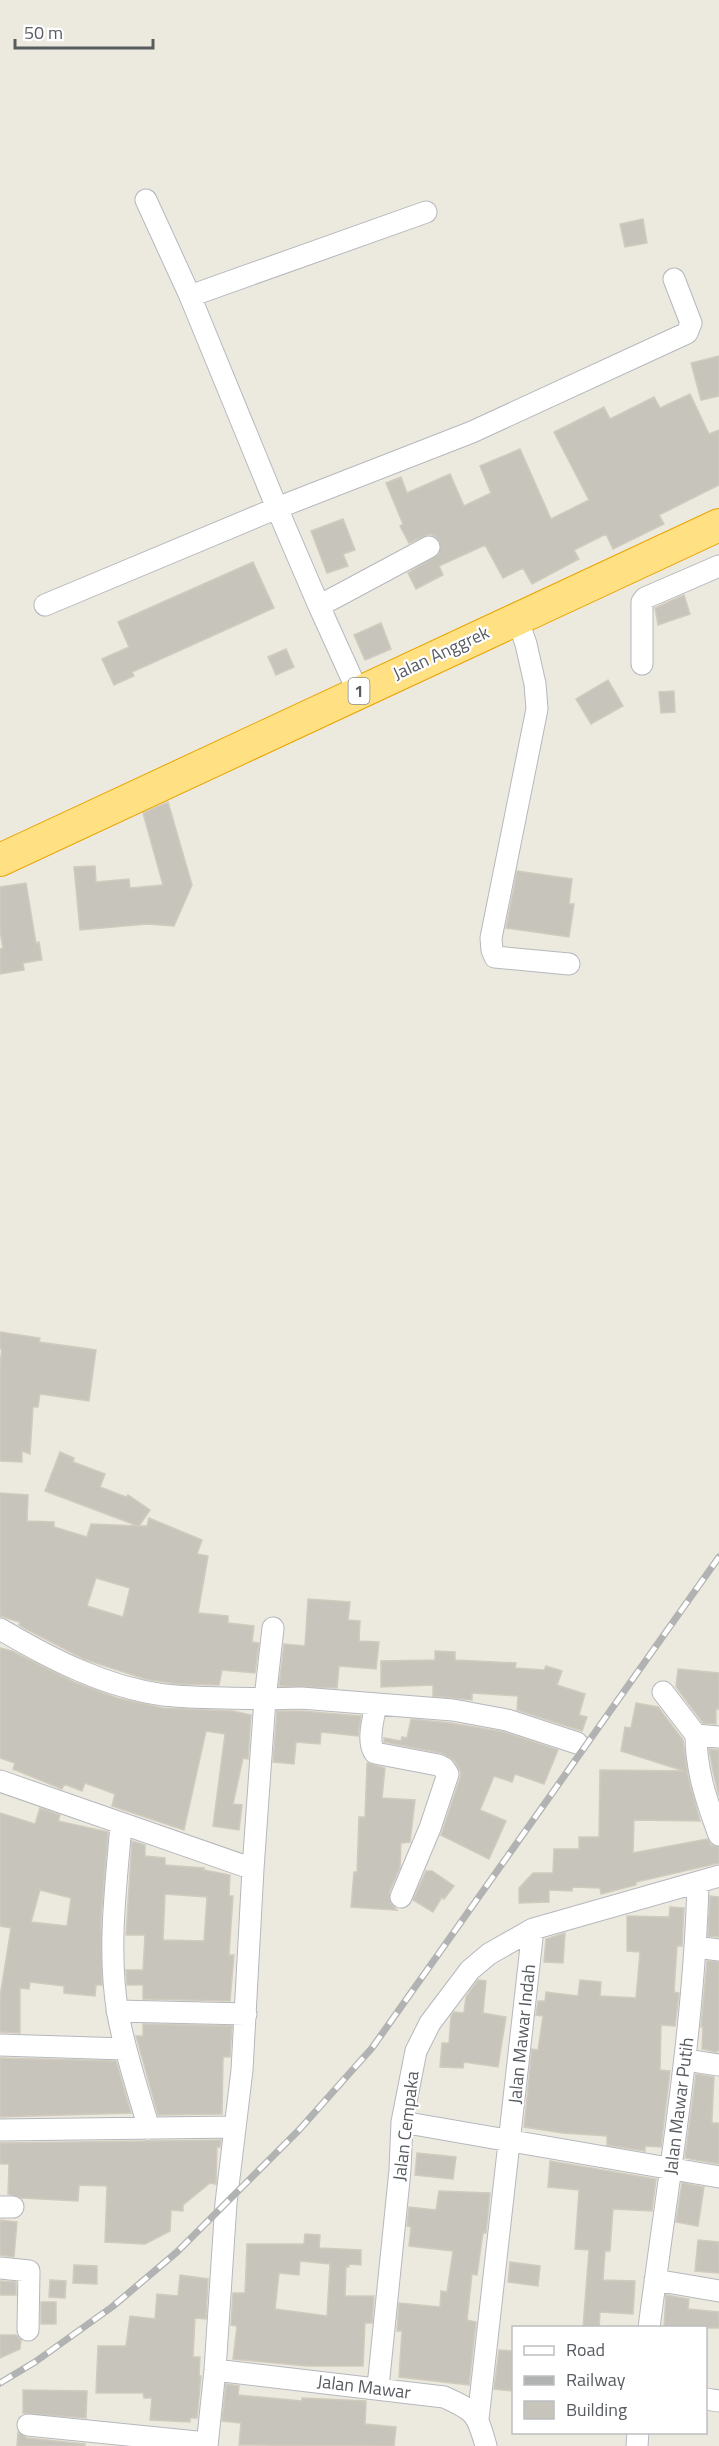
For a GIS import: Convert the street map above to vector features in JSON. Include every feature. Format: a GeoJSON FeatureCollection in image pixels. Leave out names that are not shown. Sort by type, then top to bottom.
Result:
{"type":"FeatureCollection","features":[{"type":"Feature","properties":{"kind":"highway","name":"Jalan Anggrek"},"geometry":{"type":"LineString","coordinates":[[0,860],[358,692],[521,631],[719,525]]}},
{"type":"Feature","properties":{"kind":"street"},"geometry":{"type":"LineString","coordinates":[[146,200],[190,296],[277,508],[358,692]]}},
{"type":"Feature","properties":{"kind":"street"},"geometry":{"type":"LineString","coordinates":[[190,296],[426,212]]}},
{"type":"Feature","properties":{"kind":"street"},"geometry":{"type":"LineString","coordinates":[[45,605],[277,508],[472,432],[687,333],[691,323],[674,279]]}},
{"type":"Feature","properties":{"kind":"street"},"geometry":{"type":"LineString","coordinates":[[319,606],[429,547]]}},
{"type":"Feature","properties":{"kind":"street"},"geometry":{"type":"LineString","coordinates":[[642,664],[642,602],[645,598],[719,566]]}},
{"type":"Feature","properties":{"kind":"street"},"geometry":{"type":"LineString","coordinates":[[521,631],[535,684],[537,709],[491,938],[492,950],[495,957],[569,964]]}},
{"type":"Feature","properties":{"kind":"street"},"geometry":{"type":"LineString","coordinates":[[28,2425],[207,2445],[226,2203],[246,2014],[253,1869],[265,1699],[273,1628]]}},
{"type":"Feature","properties":{"kind":"street"},"geometry":{"type":"LineString","coordinates":[[0,1629],[45,1655],[81,1671],[137,1690],[165,1695],[301,1698],[453,1710],[507,1720],[577,1743]]}},
{"type":"Feature","properties":{"kind":"street"},"geometry":{"type":"LineString","coordinates":[[663,1692],[696,1735],[696,1753],[702,1791],[719,1835]]}},
{"type":"Feature","properties":{"kind":"street"},"geometry":{"type":"LineString","coordinates":[[376,1704],[372,1740],[372,1749],[375,1753],[438,1765],[448,1774],[430,1828],[400,1897]]}},
{"type":"Feature","properties":{"kind":"street"},"geometry":{"type":"LineString","coordinates":[[696,1735],[719,1737]]}},
{"type":"Feature","properties":{"kind":"street"},"geometry":{"type":"LineString","coordinates":[[0,1781],[253,1869]]}},
{"type":"Feature","properties":{"kind":"street"},"geometry":{"type":"LineString","coordinates":[[122,1825],[112,1949],[117,2011],[125,2049],[149,2129]]}},
{"type":"Feature","properties":{"kind":"street","name":"Jalan Cempaka"},"geometry":{"type":"LineString","coordinates":[[378,2387],[400,2170],[402,2122],[416,2051],[435,2015],[470,1970],[489,1954],[533,1929],[719,1876]]}},
{"type":"Feature","properties":{"kind":"street","name":"Jalan Mawar Putih"},"geometry":{"type":"LineString","coordinates":[[649,2326],[686,2060],[696,1947],[698,1883]]}},
{"type":"Feature","properties":{"kind":"street","name":"Jalan Mawar Indah"},"geometry":{"type":"LineString","coordinates":[[478,2419],[533,1929]]}},
{"type":"Feature","properties":{"kind":"street"},"geometry":{"type":"LineString","coordinates":[[696,1947],[719,1950]]}},
{"type":"Feature","properties":{"kind":"street"},"geometry":{"type":"LineString","coordinates":[[117,2011],[246,2014]]}},
{"type":"Feature","properties":{"kind":"street"},"geometry":{"type":"LineString","coordinates":[[0,2045],[125,2049]]}},
{"type":"Feature","properties":{"kind":"street"},"geometry":{"type":"LineString","coordinates":[[686,2060],[719,2065]]}},
{"type":"Feature","properties":{"kind":"street"},"geometry":{"type":"LineString","coordinates":[[402,2122],[719,2177]]}},
{"type":"Feature","properties":{"kind":"street"},"geometry":{"type":"LineString","coordinates":[[0,2130],[234,2127]]}},
{"type":"Feature","properties":{"kind":"street"},"geometry":{"type":"LineString","coordinates":[[0,2268],[29,2271],[28,2330]]}},
{"type":"Feature","properties":{"kind":"street"},"geometry":{"type":"LineString","coordinates":[[655,2280],[719,2291]]}},
{"type":"Feature","properties":{"kind":"street","name":"Jalan Mawar"},"geometry":{"type":"LineString","coordinates":[[214,2370],[378,2387],[444,2397],[466,2407],[478,2419]]}},
{"type":"Feature","properties":{"kind":"street"},"geometry":{"type":"LineString","coordinates":[[478,2419],[486,2446]]}},
{"type":"Feature","properties":{"kind":"building"},"geometry":{"type":"Polygon","coordinates":[[[643,219],[647,243],[625,247],[620,224],[643,219]]]}},
{"type":"Feature","properties":{"kind":"building"},"geometry":{"type":"Polygon","coordinates":[[[719,356],[719,396],[701,400],[691,363],[719,356]]]}},
{"type":"Feature","properties":{"kind":"building"},"geometry":{"type":"Polygon","coordinates":[[[690,394],[709,434],[719,430],[719,485],[659,515],[664,524],[613,549],[606,534],[574,550],[579,559],[532,584],[523,568],[503,578],[485,545],[439,566],[443,575],[416,589],[408,573],[439,554],[440,542],[435,536],[429,534],[409,543],[400,526],[403,524],[386,483],[401,477],[407,493],[450,474],[464,506],[491,493],[480,466],[520,449],[551,519],[589,500],[554,432],[604,407],[610,419],[654,397],[660,408],[690,394]]]}},
{"type":"Feature","properties":{"kind":"building"},"geometry":{"type":"Polygon","coordinates":[[[343,519],[355,550],[343,554],[348,566],[327,573],[311,531],[343,519]]]}},
{"type":"Feature","properties":{"kind":"building"},"geometry":{"type":"Polygon","coordinates":[[[253,562],[274,608],[132,672],[134,676],[114,685],[102,659],[129,647],[118,622],[253,562]]]}},
{"type":"Feature","properties":{"kind":"building"},"geometry":{"type":"Polygon","coordinates":[[[684,595],[690,614],[658,625],[655,608],[684,595]]]}},
{"type":"Feature","properties":{"kind":"building"},"geometry":{"type":"Polygon","coordinates":[[[381,623],[391,649],[365,660],[354,635],[381,623]]]}},
{"type":"Feature","properties":{"kind":"building"},"geometry":{"type":"Polygon","coordinates":[[[286,649],[294,667],[276,675],[268,657],[286,649]]]}},
{"type":"Feature","properties":{"kind":"building"},"geometry":{"type":"Polygon","coordinates":[[[608,680],[623,706],[591,724],[576,699],[608,680]]]}},
{"type":"Feature","properties":{"kind":"building"},"geometry":{"type":"Polygon","coordinates":[[[674,691],[675,712],[661,713],[659,692],[674,691]]]}},
{"type":"Feature","properties":{"kind":"building"},"geometry":{"type":"Polygon","coordinates":[[[168,802],[192,885],[174,926],[147,924],[80,930],[74,867],[95,866],[96,882],[129,879],[130,888],[163,885],[143,813],[168,802]]]}},
{"type":"Feature","properties":{"kind":"building"},"geometry":{"type":"Polygon","coordinates":[[[517,871],[572,879],[569,904],[574,904],[569,937],[506,928],[517,871]]]}},
{"type":"Feature","properties":{"kind":"building"},"geometry":{"type":"Polygon","coordinates":[[[26,883],[36,943],[39,942],[42,960],[23,963],[24,970],[0,974],[0,949],[3,948],[0,931],[0,887],[26,883]]]}},
{"type":"Feature","properties":{"kind":"building"},"geometry":{"type":"Polygon","coordinates":[[[0,1332],[40,1338],[39,1342],[96,1350],[89,1401],[40,1394],[38,1407],[33,1407],[30,1454],[22,1451],[22,1462],[0,1461],[2,1349],[0,1349],[0,1332]]]}},
{"type":"Feature","properties":{"kind":"building"},"geometry":{"type":"Polygon","coordinates":[[[60,1452],[74,1458],[73,1462],[105,1474],[100,1487],[126,1497],[128,1495],[150,1510],[139,1526],[147,1526],[149,1518],[202,1540],[197,1554],[208,1556],[198,1613],[228,1616],[228,1623],[254,1626],[252,1642],[259,1643],[255,1673],[222,1670],[219,1685],[177,1684],[145,1679],[84,1659],[19,1625],[20,1622],[0,1616],[0,1493],[28,1495],[27,1521],[54,1522],[54,1527],[87,1537],[91,1524],[138,1526],[45,1491],[60,1452]],[[96,1578],[87,1606],[123,1617],[130,1588],[96,1578]]]}},
{"type":"Feature","properties":{"kind":"building"},"geometry":{"type":"Polygon","coordinates":[[[308,1599],[350,1602],[348,1620],[360,1621],[359,1641],[379,1642],[376,1669],[339,1666],[337,1688],[279,1686],[284,1644],[305,1646],[308,1599]]]}},
{"type":"Feature","properties":{"kind":"building"},"geometry":{"type":"Polygon","coordinates":[[[0,1648],[12,1651],[74,1682],[117,1698],[163,1708],[233,1711],[251,1715],[248,1759],[243,1758],[233,1804],[242,1805],[239,1830],[213,1826],[225,1734],[206,1731],[184,1830],[112,1806],[115,1794],[85,1783],[82,1791],[64,1784],[62,1789],[13,1769],[15,1763],[0,1758],[0,1648]]]}},
{"type":"Feature","properties":{"kind":"building"},"geometry":{"type":"Polygon","coordinates":[[[435,1651],[455,1652],[455,1660],[516,1663],[515,1668],[544,1670],[546,1666],[562,1671],[557,1685],[585,1694],[579,1715],[587,1717],[582,1731],[517,1710],[518,1696],[472,1693],[472,1700],[433,1696],[433,1685],[381,1687],[381,1661],[435,1660],[435,1651]]]}},
{"type":"Feature","properties":{"kind":"building"},"geometry":{"type":"Polygon","coordinates":[[[678,1669],[719,1673],[719,1709],[716,1709],[716,1724],[703,1723],[676,1687],[678,1669]]]}},
{"type":"Feature","properties":{"kind":"building"},"geometry":{"type":"Polygon","coordinates":[[[636,1703],[658,1707],[683,1740],[688,1777],[700,1821],[634,1820],[633,1853],[707,1839],[711,1845],[719,1847],[719,1863],[636,1882],[636,1885],[601,1894],[600,1888],[572,1887],[572,1891],[549,1890],[549,1902],[519,1903],[519,1888],[533,1873],[553,1873],[554,1849],[579,1849],[579,1837],[599,1837],[600,1770],[684,1771],[621,1751],[625,1727],[631,1728],[636,1703]]]}},
{"type":"Feature","properties":{"kind":"building"},"geometry":{"type":"Polygon","coordinates":[[[277,1711],[361,1716],[358,1736],[321,1732],[320,1744],[296,1742],[294,1764],[273,1762],[277,1711]]]}},
{"type":"Feature","properties":{"kind":"building"},"geometry":{"type":"Polygon","coordinates":[[[411,1719],[504,1732],[558,1750],[544,1784],[515,1774],[512,1782],[494,1776],[480,1810],[506,1821],[489,1859],[441,1835],[460,1778],[461,1772],[454,1760],[441,1753],[384,1742],[384,1738],[401,1741],[402,1737],[407,1738],[411,1719]]]}},
{"type":"Feature","properties":{"kind":"building"},"geometry":{"type":"Polygon","coordinates":[[[709,1749],[719,1750],[719,1796],[713,1771],[709,1749]]]}},
{"type":"Feature","properties":{"kind":"building"},"geometry":{"type":"Polygon","coordinates":[[[367,1763],[385,1768],[382,1798],[415,1800],[410,1842],[401,1843],[400,1867],[389,1893],[391,1904],[397,1910],[351,1907],[354,1872],[357,1872],[359,1817],[365,1817],[367,1763]]]}},
{"type":"Feature","properties":{"kind":"building"},"geometry":{"type":"Polygon","coordinates":[[[40,1808],[60,1815],[58,1821],[108,1832],[101,1919],[102,1985],[96,1985],[95,1996],[64,1993],[64,1986],[30,1982],[29,1989],[20,1988],[20,2033],[0,2032],[0,1997],[11,1928],[0,1926],[0,1813],[35,1824],[40,1808]],[[40,1890],[31,1922],[67,1926],[71,1898],[40,1890]]]}},
{"type":"Feature","properties":{"kind":"building"},"geometry":{"type":"Polygon","coordinates":[[[132,1841],[145,1845],[145,1856],[165,1858],[165,1865],[204,1868],[204,1870],[230,1875],[229,1896],[233,1896],[229,1955],[234,1955],[230,2001],[143,1999],[143,1985],[127,1985],[126,1970],[143,1970],[145,1935],[126,1935],[132,1841]],[[165,1894],[163,1940],[204,1941],[207,1897],[165,1894]]]}},
{"type":"Feature","properties":{"kind":"building"},"geometry":{"type":"Polygon","coordinates":[[[426,1871],[432,1871],[454,1886],[444,1899],[442,1897],[433,1912],[413,1900],[426,1871]]]}},
{"type":"Feature","properties":{"kind":"building"},"geometry":{"type":"Polygon","coordinates":[[[710,1896],[719,1897],[719,1937],[708,1936],[710,1896]]]}},
{"type":"Feature","properties":{"kind":"building"},"geometry":{"type":"Polygon","coordinates":[[[670,1907],[684,1908],[682,1946],[677,1946],[674,1992],[679,1993],[675,2026],[661,2025],[660,2070],[670,2071],[661,2147],[645,2146],[645,2151],[607,2145],[607,2136],[524,2127],[532,2049],[538,2050],[543,2016],[536,2015],[538,2001],[545,2001],[546,1992],[578,1996],[580,1980],[601,1982],[600,1996],[636,1998],[640,1952],[627,1951],[627,1916],[669,1917],[670,1907]]]}},
{"type":"Feature","properties":{"kind":"building"},"geometry":{"type":"Polygon","coordinates":[[[565,1933],[563,1963],[544,1962],[546,1939],[565,1933]]]}},
{"type":"Feature","properties":{"kind":"building"},"geometry":{"type":"Polygon","coordinates":[[[707,1961],[719,1962],[719,2050],[716,2052],[702,2049],[703,2027],[701,2027],[707,1961]]]}},
{"type":"Feature","properties":{"kind":"building"},"geometry":{"type":"Polygon","coordinates":[[[478,1980],[486,1981],[483,2013],[506,2017],[498,2067],[464,2062],[463,2068],[440,2067],[442,2043],[449,2043],[451,2016],[454,2012],[464,2013],[466,1997],[478,1980]]]}},
{"type":"Feature","properties":{"kind":"building"},"geometry":{"type":"Polygon","coordinates":[[[143,2024],[232,2026],[230,2057],[223,2057],[222,2114],[158,2115],[136,2036],[143,2036],[143,2024]]]}},
{"type":"Feature","properties":{"kind":"building"},"geometry":{"type":"Polygon","coordinates":[[[0,2058],[116,2061],[131,2113],[0,2117],[0,2058]]]}},
{"type":"Feature","properties":{"kind":"building"},"geometry":{"type":"Polygon","coordinates":[[[696,2074],[714,2077],[712,2123],[719,2123],[719,2164],[685,2158],[696,2074]]]}},
{"type":"Feature","properties":{"kind":"building"},"geometry":{"type":"Polygon","coordinates":[[[221,2140],[220,2147],[217,2147],[216,2184],[210,2183],[183,2205],[183,2211],[171,2210],[170,2231],[145,2244],[105,2242],[107,2186],[79,2185],[78,2201],[22,2198],[8,2194],[9,2164],[0,2164],[0,2143],[221,2140]]]}},
{"type":"Feature","properties":{"kind":"building"},"geometry":{"type":"Polygon","coordinates":[[[417,2153],[456,2157],[453,2179],[415,2175],[417,2153]]]}},
{"type":"Feature","properties":{"kind":"building"},"geometry":{"type":"Polygon","coordinates":[[[550,2161],[656,2179],[652,2211],[613,2209],[610,2251],[605,2251],[603,2280],[635,2281],[633,2314],[600,2312],[599,2326],[583,2326],[589,2250],[575,2249],[579,2190],[548,2187],[550,2161]]]}},
{"type":"Feature","properties":{"kind":"building"},"geometry":{"type":"Polygon","coordinates":[[[682,2183],[704,2187],[698,2226],[676,2222],[682,2183]]]}},
{"type":"Feature","properties":{"kind":"building"},"geometry":{"type":"Polygon","coordinates":[[[439,2191],[490,2193],[486,2233],[483,2233],[477,2275],[472,2274],[467,2320],[476,2322],[469,2385],[399,2377],[402,2331],[397,2331],[399,2303],[440,2307],[441,2291],[447,2292],[453,2251],[409,2246],[411,2227],[407,2226],[409,2207],[436,2210],[439,2191]]]}},
{"type":"Feature","properties":{"kind":"building"},"geometry":{"type":"Polygon","coordinates":[[[0,2220],[17,2222],[14,2257],[0,2255],[0,2220]]]}},
{"type":"Feature","properties":{"kind":"building"},"geometry":{"type":"Polygon","coordinates":[[[305,2234],[320,2235],[319,2248],[361,2250],[361,2265],[349,2264],[349,2267],[346,2267],[345,2296],[374,2296],[372,2323],[365,2323],[363,2366],[307,2366],[233,2359],[237,2326],[231,2325],[233,2293],[245,2293],[247,2244],[304,2244],[305,2234]],[[300,2261],[299,2275],[279,2273],[275,2309],[327,2316],[330,2264],[300,2261]]]}},
{"type":"Feature","properties":{"kind":"building"},"geometry":{"type":"Polygon","coordinates":[[[698,2240],[719,2242],[719,2273],[695,2271],[698,2240]]]}},
{"type":"Feature","properties":{"kind":"building"},"geometry":{"type":"Polygon","coordinates":[[[510,2262],[540,2266],[538,2286],[508,2282],[510,2262]]]}},
{"type":"Feature","properties":{"kind":"building"},"geometry":{"type":"Polygon","coordinates":[[[74,2265],[97,2266],[97,2284],[73,2283],[74,2265]]]}},
{"type":"Feature","properties":{"kind":"building"},"geometry":{"type":"Polygon","coordinates":[[[180,2275],[208,2279],[206,2319],[195,2318],[193,2357],[200,2357],[199,2376],[201,2376],[197,2418],[190,2418],[190,2422],[150,2420],[152,2398],[144,2398],[143,2393],[96,2393],[98,2346],[126,2346],[130,2316],[155,2319],[157,2294],[178,2296],[180,2275]]]}},
{"type":"Feature","properties":{"kind":"building"},"geometry":{"type":"Polygon","coordinates":[[[50,2280],[66,2281],[65,2298],[49,2297],[50,2280]]]}},
{"type":"Feature","properties":{"kind":"building"},"geometry":{"type":"Polygon","coordinates":[[[0,2281],[16,2282],[16,2295],[0,2295],[0,2281]]]}},
{"type":"Feature","properties":{"kind":"building"},"geometry":{"type":"Polygon","coordinates":[[[666,2295],[689,2299],[688,2309],[719,2312],[719,2328],[664,2326],[666,2295]]]}},
{"type":"Feature","properties":{"kind":"building"},"geometry":{"type":"Polygon","coordinates":[[[41,2302],[56,2302],[56,2324],[41,2324],[41,2302]]]}},
{"type":"Feature","properties":{"kind":"building"},"geometry":{"type":"Polygon","coordinates":[[[0,2335],[16,2335],[21,2340],[20,2349],[0,2358],[0,2335]]]}},
{"type":"Feature","properties":{"kind":"building"},"geometry":{"type":"Polygon","coordinates":[[[499,2350],[512,2351],[512,2391],[494,2389],[499,2350]]]}},
{"type":"Feature","properties":{"kind":"building"},"geometry":{"type":"Polygon","coordinates":[[[226,2384],[239,2386],[238,2395],[302,2401],[302,2398],[366,2401],[365,2424],[396,2427],[394,2446],[239,2445],[241,2423],[222,2421],[226,2384]]]}},
{"type":"Feature","properties":{"kind":"building"},"geometry":{"type":"Polygon","coordinates":[[[23,2390],[87,2391],[86,2418],[23,2413],[23,2390]]]}},
{"type":"Feature","properties":{"kind":"building"},"geometry":{"type":"Polygon","coordinates":[[[18,2432],[27,2438],[85,2444],[85,2446],[17,2446],[18,2432]]]}},
{"type":"Feature","properties":{"kind":"railway"},"geometry":{"type":"LineString","coordinates":[[0,2383],[35,2362],[112,2307],[177,2252],[299,2130],[372,2048],[719,1557]]}}]}
